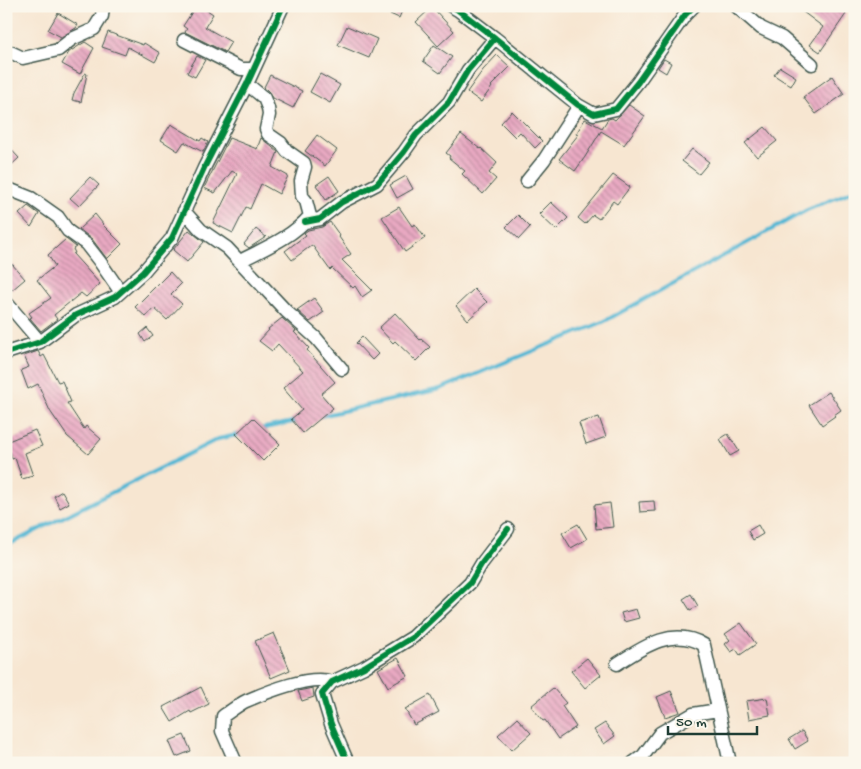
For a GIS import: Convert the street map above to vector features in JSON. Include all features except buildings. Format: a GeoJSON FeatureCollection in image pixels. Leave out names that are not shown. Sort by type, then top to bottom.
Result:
{"type":"FeatureCollection","features":[{"type":"Feature","properties":{"kind":"street"},"geometry":{"type":"LineString","coordinates":[[6,50],[23,58],[58,50],[72,39],[94,29],[102,16],[103,6]]}},
{"type":"Feature","properties":{"kind":"street"},"geometry":{"type":"LineString","coordinates":[[6,354],[40,342],[76,315],[114,297],[143,272],[172,238],[283,6]]}},
{"type":"Feature","properties":{"kind":"street"},"geometry":{"type":"LineString","coordinates":[[451,6],[495,38],[578,106],[594,114],[616,109],[638,82],[685,15],[694,6]]}},
{"type":"Feature","properties":{"kind":"street"},"geometry":{"type":"LineString","coordinates":[[736,6],[761,28],[782,38],[812,64]]}},
{"type":"Feature","properties":{"kind":"street"},"geometry":{"type":"LineString","coordinates":[[305,222],[320,219],[342,202],[376,184],[416,135],[449,102],[468,70],[495,38]]}},
{"type":"Feature","properties":{"kind":"street"},"geometry":{"type":"LineString","coordinates":[[184,40],[241,69],[253,69]]}},
{"type":"Feature","properties":{"kind":"street"},"geometry":{"type":"LineString","coordinates":[[240,261],[286,238],[310,216],[306,201],[302,196],[301,181],[305,167],[304,163],[286,151],[281,142],[268,134],[266,129],[269,115],[264,98],[247,84]]}},
{"type":"Feature","properties":{"kind":"street"},"geometry":{"type":"LineString","coordinates":[[527,181],[544,160],[578,106]]}},
{"type":"Feature","properties":{"kind":"street"},"geometry":{"type":"LineString","coordinates":[[6,188],[31,198],[58,217],[68,231],[86,244],[120,291]]}},
{"type":"Feature","properties":{"kind":"street"},"geometry":{"type":"LineString","coordinates":[[184,211],[201,230],[227,248],[286,311],[316,338],[342,369]]}},
{"type":"Feature","properties":{"kind":"street"},"geometry":{"type":"LineString","coordinates":[[6,302],[40,342]]}},
{"type":"Feature","properties":{"kind":"street"},"geometry":{"type":"LineString","coordinates":[[348,763],[331,724],[322,694],[332,682],[364,667],[413,637],[470,583],[482,562],[508,529]]}},
{"type":"Feature","properties":{"kind":"street"},"geometry":{"type":"LineString","coordinates":[[617,664],[645,646],[666,638],[694,639],[704,645],[730,763]]}},
{"type":"Feature","properties":{"kind":"street"},"geometry":{"type":"LineString","coordinates":[[236,763],[222,731],[223,716],[244,702],[300,682],[310,679],[324,679],[332,682]]}},
{"type":"Feature","properties":{"kind":"street"},"geometry":{"type":"LineString","coordinates":[[633,763],[643,756],[660,733],[693,714],[718,710]]}},
{"type":"Feature","properties":{"kind":"waterway"},"geometry":{"type":"LineString","coordinates":[[321,416],[440,389],[603,322],[807,210],[855,190]]}},
{"type":"Feature","properties":{"kind":"waterway"},"geometry":{"type":"LineString","coordinates":[[260,429],[297,421]]}},
{"type":"Feature","properties":{"kind":"waterway"},"geometry":{"type":"LineString","coordinates":[[6,546],[218,439],[241,434]]}},
{"type":"Feature","properties":{"kind":"cycle path"},"geometry":{"type":"LineString","coordinates":[[6,353],[40,342],[76,315],[115,297],[143,272],[172,238],[283,6]]}},
{"type":"Feature","properties":{"kind":"cycle path"},"geometry":{"type":"LineString","coordinates":[[451,6],[495,38],[578,105],[594,114],[616,109],[638,82],[685,15],[694,6]]}},
{"type":"Feature","properties":{"kind":"cycle path"},"geometry":{"type":"LineString","coordinates":[[305,222],[320,219],[342,202],[377,184],[416,135],[449,102],[468,70],[495,38]]}},
{"type":"Feature","properties":{"kind":"cycle path"},"geometry":{"type":"LineString","coordinates":[[348,763],[331,724],[322,694],[332,682],[364,667],[413,637],[470,583],[482,563],[508,529]]}}]}
